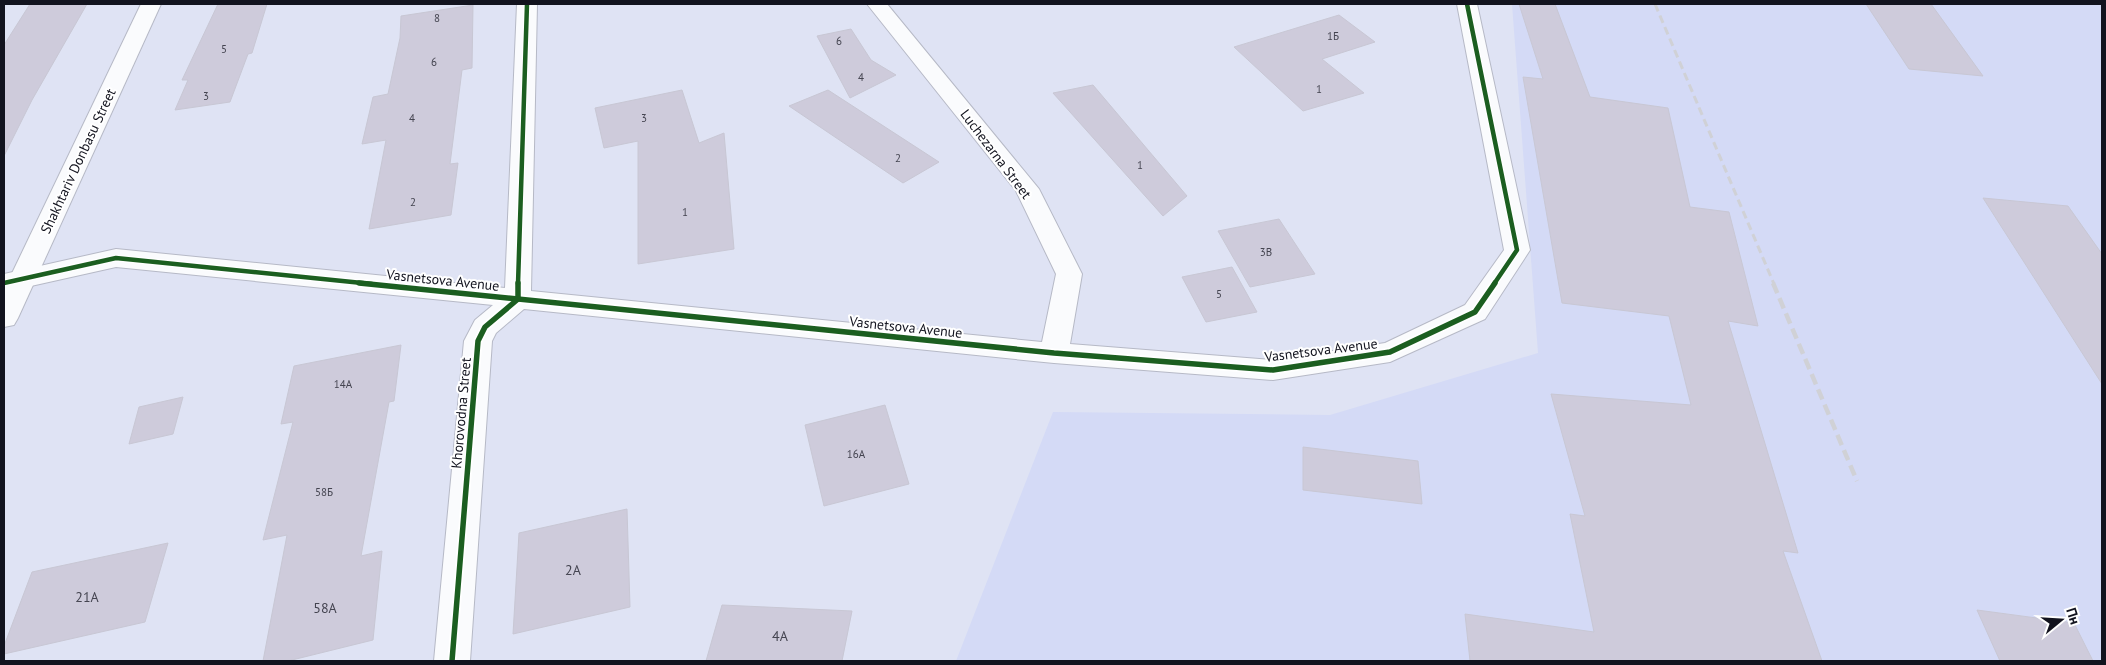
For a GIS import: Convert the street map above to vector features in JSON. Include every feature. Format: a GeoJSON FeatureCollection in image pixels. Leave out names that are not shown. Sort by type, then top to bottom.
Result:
{"type":"FeatureCollection","features":[{"type":"Feature","properties":{"kind":"street","name":"Shakhtariv Donbasu Street"},"geometry":{"type":"LineString","coordinates":[[4,318],[13,282],[151,4]]}},
{"type":"Feature","properties":{"kind":"street"},"geometry":{"type":"LineString","coordinates":[[518,299],[527,4]]}},
{"type":"Feature","properties":{"kind":"street","name":"Luchezarna Street"},"geometry":{"type":"LineString","coordinates":[[877,4],[1026,189],[1069,274],[1054,353]]}},
{"type":"Feature","properties":{"kind":"street","name":"Vasnetsova Avenue"},"geometry":{"type":"LineString","coordinates":[[13,282],[116,258],[1054,353],[1273,370],[1390,352],[1475,312],[1517,250],[1467,4]]}},
{"type":"Feature","properties":{"kind":"street","name":"Khorovodna Street"},"geometry":{"type":"LineString","coordinates":[[452,661],[478,341],[486,327],[518,299]]}},
{"type":"Feature","properties":{"kind":"shaded area"},"geometry":{"type":"Polygon","coordinates":[[[1512,4],[2102,4],[2102,661],[956,661],[1053,412],[1330,415],[1538,353],[1512,4]]]}},
{"type":"Feature","properties":{"kind":"building"},"geometry":{"type":"Polygon","coordinates":[[[30,4],[87,4],[32,100],[4,156],[4,45],[30,4]]]}},
{"type":"Feature","properties":{"kind":"building"},"geometry":{"type":"Polygon","coordinates":[[[218,4],[267,4],[252,53],[248,54],[230,102],[175,110],[188,80],[182,80],[218,4]]]}},
{"type":"Feature","properties":{"kind":"building"},"geometry":{"type":"Polygon","coordinates":[[[1519,4],[1555,4],[1590,97],[1668,108],[1690,207],[1729,212],[1758,326],[1728,321],[1798,553],[1783,551],[1822,661],[1470,661],[1465,614],[1594,632],[1570,514],[1585,516],[1551,394],[1691,405],[1669,316],[1562,303],[1523,77],[1543,79],[1519,4]]]}},
{"type":"Feature","properties":{"kind":"building"},"geometry":{"type":"Polygon","coordinates":[[[1866,4],[1931,4],[1983,76],[1909,69],[1866,4]]]}},
{"type":"Feature","properties":{"kind":"building"},"geometry":{"type":"Polygon","coordinates":[[[473,5],[472,68],[462,70],[450,164],[458,163],[451,215],[369,229],[386,140],[362,144],[373,97],[388,94],[400,38],[401,16],[473,5]]]}},
{"type":"Feature","properties":{"kind":"building"},"geometry":{"type":"Polygon","coordinates":[[[1339,15],[1375,42],[1322,59],[1364,93],[1303,111],[1234,47],[1339,15]]]}},
{"type":"Feature","properties":{"kind":"building"},"geometry":{"type":"Polygon","coordinates":[[[851,29],[871,60],[896,75],[850,98],[817,36],[851,29]]]}},
{"type":"Feature","properties":{"kind":"building"},"geometry":{"type":"Polygon","coordinates":[[[1093,85],[1187,196],[1163,216],[1053,93],[1093,85]]]}},
{"type":"Feature","properties":{"kind":"building"},"geometry":{"type":"Polygon","coordinates":[[[682,90],[699,143],[724,133],[734,249],[638,264],[638,141],[604,148],[595,108],[682,90]]]}},
{"type":"Feature","properties":{"kind":"building"},"geometry":{"type":"Polygon","coordinates":[[[828,90],[939,162],[903,183],[789,106],[828,90]]]}},
{"type":"Feature","properties":{"kind":"building"},"geometry":{"type":"Polygon","coordinates":[[[1983,198],[2068,206],[2102,254],[2102,384],[1983,198]]]}},
{"type":"Feature","properties":{"kind":"building"},"geometry":{"type":"Polygon","coordinates":[[[1279,219],[1315,274],[1250,287],[1218,231],[1279,219]]]}},
{"type":"Feature","properties":{"kind":"building"},"geometry":{"type":"Polygon","coordinates":[[[1232,267],[1257,312],[1206,322],[1182,277],[1232,267]]]}},
{"type":"Feature","properties":{"kind":"building"},"geometry":{"type":"Polygon","coordinates":[[[401,345],[394,401],[389,402],[361,556],[382,551],[373,640],[288,661],[263,661],[287,535],[263,540],[293,422],[281,424],[294,366],[401,345]]]}},
{"type":"Feature","properties":{"kind":"building"},"geometry":{"type":"Polygon","coordinates":[[[183,397],[173,434],[129,444],[139,407],[183,397]]]}},
{"type":"Feature","properties":{"kind":"building"},"geometry":{"type":"Polygon","coordinates":[[[885,405],[909,484],[824,506],[805,425],[885,405]]]}},
{"type":"Feature","properties":{"kind":"building"},"geometry":{"type":"Polygon","coordinates":[[[1303,447],[1418,461],[1422,504],[1303,490],[1303,447]]]}},
{"type":"Feature","properties":{"kind":"building"},"geometry":{"type":"Polygon","coordinates":[[[627,509],[630,607],[513,634],[519,533],[627,509]]]}},
{"type":"Feature","properties":{"kind":"building"},"geometry":{"type":"Polygon","coordinates":[[[168,543],[145,622],[4,654],[4,646],[32,572],[168,543]]]}},
{"type":"Feature","properties":{"kind":"building"},"geometry":{"type":"Polygon","coordinates":[[[722,605],[852,611],[842,661],[706,661],[722,605]]]}},
{"type":"Feature","properties":{"kind":"building"},"geometry":{"type":"Polygon","coordinates":[[[1977,610],[2074,623],[2093,661],[2000,661],[1977,610]]]}},
{"type":"Feature","properties":{"kind":"railway"},"geometry":{"type":"LineString","coordinates":[[1655,4],[1774,284]]}},
{"type":"Feature","properties":{"kind":"railway"},"geometry":{"type":"LineString","coordinates":[[1773,283],[1857,481]]}},
{"type":"Feature","properties":{"kind":"cycle path"},"geometry":{"type":"LineString","coordinates":[[452,661],[478,341],[485,327],[518,299],[527,4]]}},
{"type":"Feature","properties":{"kind":"cycle path"},"geometry":{"type":"LineString","coordinates":[[4,283],[116,258],[1054,353],[1273,370],[1390,352],[1475,312],[1517,250],[1467,4]]}}]}
